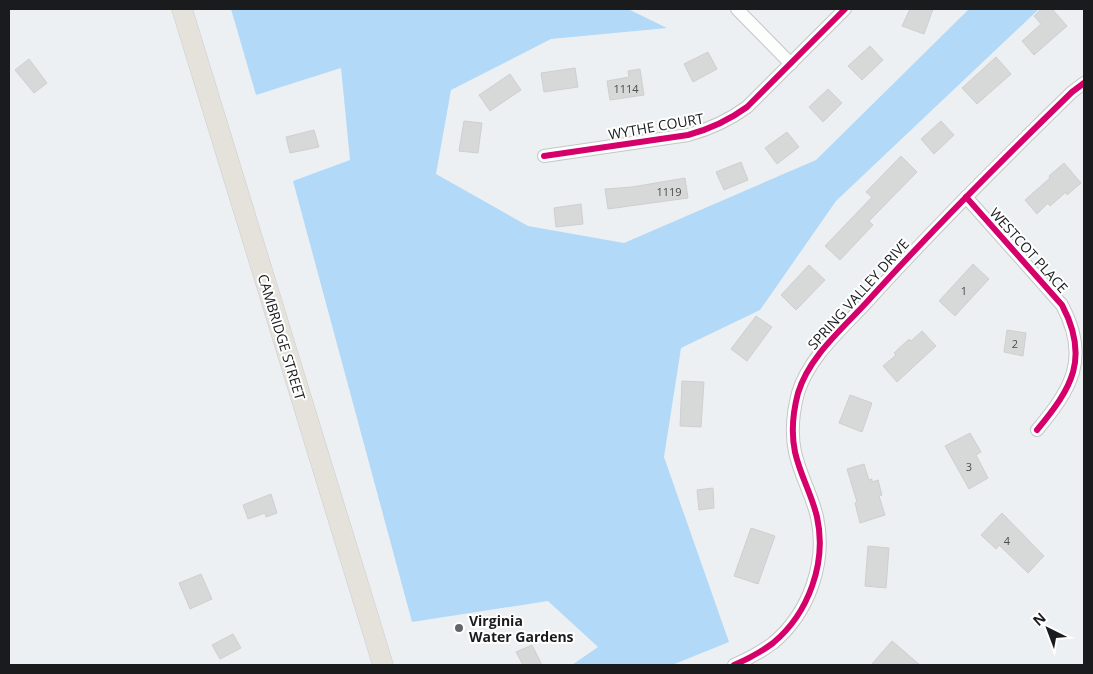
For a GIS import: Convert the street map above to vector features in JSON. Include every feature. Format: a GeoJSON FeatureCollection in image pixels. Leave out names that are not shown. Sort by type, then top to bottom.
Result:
{"type":"FeatureCollection","features":[{"type":"Feature","properties":{"kind":"main road","name":"CAMBRIDGE STREET"},"geometry":{"type":"LineString","coordinates":[[182,9],[383,665]]}},
{"type":"Feature","properties":{"kind":"street"},"geometry":{"type":"LineString","coordinates":[[737,9],[791,64]]}},
{"type":"Feature","properties":{"kind":"street","name":"WYTHE COURT"},"geometry":{"type":"LineString","coordinates":[[544,156],[688,135],[709,130],[729,120],[747,107],[845,9]]}},
{"type":"Feature","properties":{"kind":"street","name":"SPRING VALLEY DRIVE"},"geometry":{"type":"LineString","coordinates":[[734,665],[756,655],[789,628],[811,592],[817,571],[820,546],[818,524],[795,453],[793,432],[794,412],[799,391],[807,372],[818,355],[966,197],[1072,92],[1084,83]]}},
{"type":"Feature","properties":{"kind":"street","name":"WESTCOT PLACE"},"geometry":{"type":"LineString","coordinates":[[966,197],[1062,305],[1072,329],[1076,354],[1073,375],[1054,410],[1037,430]]}},
{"type":"Feature","properties":{"kind":"shaded area"},"geometry":{"type":"Polygon","coordinates":[[[231,9],[628,9],[667,28],[551,39],[451,90],[436,174],[528,226],[624,243],[816,160],[969,9],[1039,9],[836,201],[760,310],[681,348],[664,457],[729,642],[672,665],[572,665],[598,647],[548,601],[412,622],[293,181],[350,160],[341,68],[256,95],[231,9]]]}},
{"type":"Feature","properties":{"kind":"building"},"geometry":{"type":"Polygon","coordinates":[[[910,9],[933,9],[924,34],[902,26],[910,9]]]}},
{"type":"Feature","properties":{"kind":"building"},"geometry":{"type":"Polygon","coordinates":[[[1041,9],[1052,9],[1067,26],[1034,55],[1022,41],[1041,24],[1034,16],[1041,9]]]}},
{"type":"Feature","properties":{"kind":"building"},"geometry":{"type":"Polygon","coordinates":[[[870,46],[883,60],[862,80],[848,66],[870,46]]]}},
{"type":"Feature","properties":{"kind":"building"},"geometry":{"type":"Polygon","coordinates":[[[708,52],[717,69],[693,82],[684,64],[708,52]]]}},
{"type":"Feature","properties":{"kind":"building"},"geometry":{"type":"Polygon","coordinates":[[[996,57],[1011,74],[977,104],[962,88],[996,57]]]}},
{"type":"Feature","properties":{"kind":"building"},"geometry":{"type":"Polygon","coordinates":[[[29,59],[47,83],[34,93],[15,70],[29,59]]]}},
{"type":"Feature","properties":{"kind":"building"},"geometry":{"type":"Polygon","coordinates":[[[575,68],[578,87],[544,92],[541,73],[575,68]]]}},
{"type":"Feature","properties":{"kind":"building"},"geometry":{"type":"Polygon","coordinates":[[[640,69],[644,95],[610,100],[607,81],[629,77],[628,71],[640,69]]]}},
{"type":"Feature","properties":{"kind":"building"},"geometry":{"type":"Polygon","coordinates":[[[510,74],[521,90],[490,111],[479,95],[510,74]]]}},
{"type":"Feature","properties":{"kind":"building"},"geometry":{"type":"Polygon","coordinates":[[[828,89],[842,103],[823,122],[809,107],[828,89]]]}},
{"type":"Feature","properties":{"kind":"building"},"geometry":{"type":"Polygon","coordinates":[[[464,121],[482,123],[478,153],[459,151],[464,121]]]}},
{"type":"Feature","properties":{"kind":"building"},"geometry":{"type":"Polygon","coordinates":[[[941,121],[954,135],[934,154],[921,139],[941,121]]]}},
{"type":"Feature","properties":{"kind":"building"},"geometry":{"type":"Polygon","coordinates":[[[314,130],[319,147],[290,153],[286,137],[314,130]]]}},
{"type":"Feature","properties":{"kind":"building"},"geometry":{"type":"Polygon","coordinates":[[[787,132],[799,147],[777,164],[765,148],[787,132]]]}},
{"type":"Feature","properties":{"kind":"building"},"geometry":{"type":"Polygon","coordinates":[[[901,156],[917,172],[869,221],[873,225],[840,260],[825,246],[872,197],[866,192],[901,156]]]}},
{"type":"Feature","properties":{"kind":"building"},"geometry":{"type":"Polygon","coordinates":[[[741,162],[748,180],[724,190],[716,172],[741,162]]]}},
{"type":"Feature","properties":{"kind":"building"},"geometry":{"type":"Polygon","coordinates":[[[1064,163],[1081,183],[1067,195],[1066,192],[1050,206],[1048,203],[1037,214],[1025,200],[1064,163]]]}},
{"type":"Feature","properties":{"kind":"building"},"geometry":{"type":"Polygon","coordinates":[[[685,178],[688,198],[608,209],[605,189],[632,187],[685,178]]]}},
{"type":"Feature","properties":{"kind":"building"},"geometry":{"type":"Polygon","coordinates":[[[581,204],[583,224],[556,227],[554,208],[581,204]]]}},
{"type":"Feature","properties":{"kind":"building"},"geometry":{"type":"Polygon","coordinates":[[[973,264],[989,279],[955,316],[939,301],[973,264]]]}},
{"type":"Feature","properties":{"kind":"building"},"geometry":{"type":"Polygon","coordinates":[[[809,265],[825,280],[796,310],[781,295],[809,265]]]}},
{"type":"Feature","properties":{"kind":"building"},"geometry":{"type":"Polygon","coordinates":[[[756,316],[772,327],[747,361],[731,349],[756,316]]]}},
{"type":"Feature","properties":{"kind":"building"},"geometry":{"type":"Polygon","coordinates":[[[1007,330],[1026,333],[1023,356],[1004,352],[1007,330]]]}},
{"type":"Feature","properties":{"kind":"building"},"geometry":{"type":"Polygon","coordinates":[[[922,331],[936,346],[897,382],[883,366],[896,355],[894,353],[909,339],[911,341],[922,331]]]}},
{"type":"Feature","properties":{"kind":"building"},"geometry":{"type":"Polygon","coordinates":[[[682,381],[704,382],[701,427],[680,426],[682,381]]]}},
{"type":"Feature","properties":{"kind":"building"},"geometry":{"type":"Polygon","coordinates":[[[850,395],[872,403],[862,432],[839,423],[850,395]]]}},
{"type":"Feature","properties":{"kind":"building"},"geometry":{"type":"Polygon","coordinates":[[[970,433],[981,452],[976,455],[988,478],[969,489],[945,446],[970,433]]]}},
{"type":"Feature","properties":{"kind":"building"},"geometry":{"type":"Polygon","coordinates":[[[864,464],[869,480],[872,479],[872,482],[878,480],[882,495],[879,496],[885,515],[860,523],[855,503],[857,502],[847,469],[864,464]]]}},
{"type":"Feature","properties":{"kind":"building"},"geometry":{"type":"Polygon","coordinates":[[[713,488],[714,508],[699,510],[697,490],[713,488]]]}},
{"type":"Feature","properties":{"kind":"building"},"geometry":{"type":"Polygon","coordinates":[[[271,494],[277,513],[266,517],[265,513],[248,519],[243,505],[271,494]]]}},
{"type":"Feature","properties":{"kind":"building"},"geometry":{"type":"Polygon","coordinates":[[[1002,513],[1044,556],[1028,573],[999,545],[996,549],[981,535],[1002,513]]]}},
{"type":"Feature","properties":{"kind":"building"},"geometry":{"type":"Polygon","coordinates":[[[751,528],[775,536],[758,584],[734,576],[751,528]]]}},
{"type":"Feature","properties":{"kind":"building"},"geometry":{"type":"Polygon","coordinates":[[[868,546],[889,548],[886,588],[865,586],[868,546]]]}},
{"type":"Feature","properties":{"kind":"building"},"geometry":{"type":"Polygon","coordinates":[[[201,574],[212,599],[190,609],[179,583],[201,574]]]}},
{"type":"Feature","properties":{"kind":"building"},"geometry":{"type":"Polygon","coordinates":[[[233,634],[241,648],[220,659],[212,645],[233,634]]]}},
{"type":"Feature","properties":{"kind":"building"},"geometry":{"type":"Polygon","coordinates":[[[892,641],[920,665],[871,665],[892,641]]]}},
{"type":"Feature","properties":{"kind":"building"},"geometry":{"type":"Polygon","coordinates":[[[532,645],[542,665],[523,665],[516,652],[532,645]]]}},
{"type":"Feature","properties":{"kind":"cycle path"},"geometry":{"type":"LineString","coordinates":[[544,156],[688,135],[719,124],[747,107],[845,9]]}},
{"type":"Feature","properties":{"kind":"cycle path"},"geometry":{"type":"LineString","coordinates":[[734,665],[764,649],[786,631],[805,602],[817,569],[819,551],[817,517],[797,460],[793,437],[796,400],[803,380],[810,368],[836,334],[941,222],[1045,118],[1084,83]]}},
{"type":"Feature","properties":{"kind":"cycle path"},"geometry":{"type":"LineString","coordinates":[[966,197],[1062,305],[1070,324],[1075,341],[1076,357],[1073,372],[1060,400],[1037,430]]}},
{"type":"Feature","properties":{"kind":"place","name":"Virginia Water Gardens"},"geometry":{"type":"Point","coordinates":[459,628]}}]}
